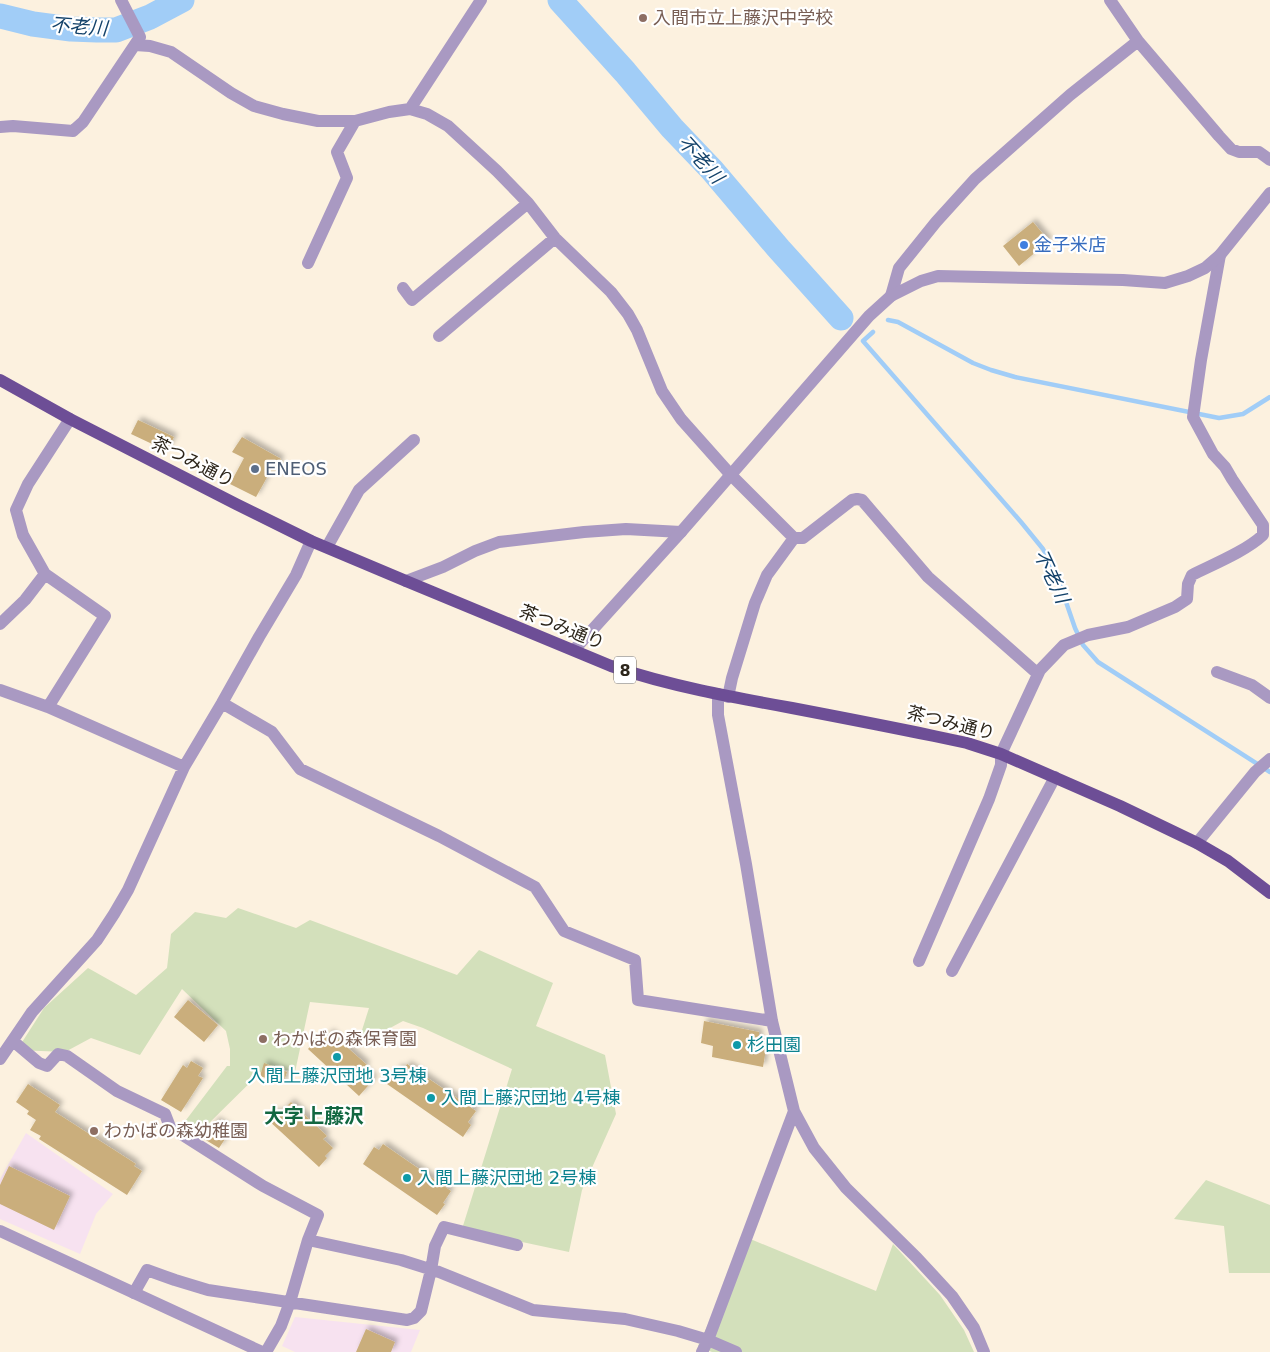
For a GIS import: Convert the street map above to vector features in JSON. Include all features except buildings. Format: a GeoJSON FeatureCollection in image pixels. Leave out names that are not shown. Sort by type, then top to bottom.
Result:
{"type":"FeatureCollection","features":[{"type":"Feature","properties":{"kind":"main road","name":"茶つみ通り"},"geometry":{"type":"LineString","coordinates":[[0,380],[70,419],[312,541],[611,666],[642,676],[723,695],[934,736],[1002,754],[1120,806],[1197,843],[1228,861],[1270,893]]}},
{"type":"Feature","properties":{"kind":"street"},"geometry":{"type":"LineString","coordinates":[[121,0],[131,18],[138,41]]}},
{"type":"Feature","properties":{"kind":"street"},"geometry":{"type":"LineString","coordinates":[[410,108],[481,0]]}},
{"type":"Feature","properties":{"kind":"street"},"geometry":{"type":"LineString","coordinates":[[1110,0],[1138,41],[1231,149],[1239,152],[1259,152],[1270,160]]}},
{"type":"Feature","properties":{"kind":"street"},"geometry":{"type":"LineString","coordinates":[[138,41],[171,52],[231,93],[254,106],[283,114],[318,121],[354,122],[410,108],[427,114],[448,126],[497,171],[528,203],[555,238],[610,292],[628,314],[637,330],[662,391],[671,406],[730,474],[794,538],[803,538],[852,500],[862,500],[928,577],[1038,674]]}},
{"type":"Feature","properties":{"kind":"street"},"geometry":{"type":"LineString","coordinates":[[0,126],[73,131],[82,122],[138,41]]}},
{"type":"Feature","properties":{"kind":"street"},"geometry":{"type":"LineString","coordinates":[[891,296],[899,268],[936,222],[976,179],[1070,95],[1138,41]]}},
{"type":"Feature","properties":{"kind":"street"},"geometry":{"type":"LineString","coordinates":[[308,263],[347,178],[337,152],[354,122]]}},
{"type":"Feature","properties":{"kind":"street"},"geometry":{"type":"LineString","coordinates":[[574,650],[681,532],[869,316],[891,296],[921,281],[938,276],[1123,280],[1165,283],[1188,276],[1205,268],[1220,255],[1270,194]]}},
{"type":"Feature","properties":{"kind":"street"},"geometry":{"type":"LineString","coordinates":[[403,288],[412,300],[528,203]]}},
{"type":"Feature","properties":{"kind":"street"},"geometry":{"type":"LineString","coordinates":[[438,336],[555,238]]}},
{"type":"Feature","properties":{"kind":"street"},"geometry":{"type":"LineString","coordinates":[[919,961],[989,799],[1001,765],[1002,754],[1040,670],[1064,645],[1088,635],[1128,627],[1175,607],[1186,599],[1188,584],[1192,574],[1232,555],[1263,535],[1263,525],[1225,467],[1213,454],[1194,412],[1201,360],[1220,255]]}},
{"type":"Feature","properties":{"kind":"street"},"geometry":{"type":"LineString","coordinates":[[48,707],[105,616],[44,574],[23,535],[16,510],[28,484],[70,419]]}},
{"type":"Feature","properties":{"kind":"street"},"geometry":{"type":"LineString","coordinates":[[327,547],[359,490],[414,440]]}},
{"type":"Feature","properties":{"kind":"street"},"geometry":{"type":"LineString","coordinates":[[406,581],[443,567],[475,550],[499,542],[626,529],[681,532]]}},
{"type":"Feature","properties":{"kind":"street"},"geometry":{"type":"LineString","coordinates":[[794,538],[767,575],[755,602],[732,678],[723,695],[718,715],[772,1021],[794,1111],[814,1148],[846,1188],[917,1258],[952,1296],[974,1328],[984,1352]]}},
{"type":"Feature","properties":{"kind":"street"},"geometry":{"type":"LineString","coordinates":[[0,1059],[32,1012],[97,940],[114,914],[128,890],[184,767],[296,574],[312,541]]}},
{"type":"Feature","properties":{"kind":"street"},"geometry":{"type":"LineString","coordinates":[[0,624],[25,600],[44,574]]}},
{"type":"Feature","properties":{"kind":"street"},"geometry":{"type":"LineString","coordinates":[[1217,672],[1252,685],[1270,698]]}},
{"type":"Feature","properties":{"kind":"street"},"geometry":{"type":"LineString","coordinates":[[0,690],[48,707],[184,767]]}},
{"type":"Feature","properties":{"kind":"street"},"geometry":{"type":"LineString","coordinates":[[222,703],[272,732],[300,769],[439,836],[535,887],[564,931],[634,960],[638,1000],[772,1021]]}},
{"type":"Feature","properties":{"kind":"street"},"geometry":{"type":"LineString","coordinates":[[1197,843],[1255,772],[1267,761]]}},
{"type":"Feature","properties":{"kind":"street"},"geometry":{"type":"LineString","coordinates":[[952,971],[1055,777]]}},
{"type":"Feature","properties":{"kind":"street"},"geometry":{"type":"LineString","coordinates":[[0,1231],[264,1352],[281,1326],[308,1240],[318,1215],[263,1186],[170,1128],[165,1114],[117,1090],[67,1056],[58,1054],[47,1066],[39,1063],[13,1041]]}},
{"type":"Feature","properties":{"kind":"street"},"geometry":{"type":"LineString","coordinates":[[702,1352],[794,1111]]}},
{"type":"Feature","properties":{"kind":"street"},"geometry":{"type":"LineString","coordinates":[[134,1293],[147,1270],[208,1290],[407,1320],[414,1318],[421,1311],[435,1246],[444,1227],[517,1244]]}},
{"type":"Feature","properties":{"kind":"street"},"geometry":{"type":"LineString","coordinates":[[308,1240],[401,1260],[533,1310],[625,1320],[678,1331],[708,1340],[736,1352]]}},
{"type":"Feature","properties":{"kind":"shaded area"},"geometry":{"type":"Polygon","coordinates":[[[26,1133],[113,1194],[96,1214],[80,1254],[0,1219],[0,1179],[26,1133]]]}},
{"type":"Feature","properties":{"kind":"shaded area"},"geometry":{"type":"Polygon","coordinates":[[[295,1317],[420,1330],[411,1352],[295,1352],[282,1346],[295,1317]]]}},
{"type":"Feature","properties":{"kind":"green space"},"geometry":{"type":"Polygon","coordinates":[[[238,908],[296,928],[310,920],[457,975],[479,950],[553,983],[536,1026],[605,1055],[616,1114],[582,1190],[569,1252],[462,1229],[512,1069],[423,1028],[403,1021],[357,1046],[369,1008],[310,1002],[295,1072],[267,1066],[200,1132],[180,1128],[227,1066],[230,1066],[230,1049],[226,1031],[182,989],[140,1055],[91,1038],[65,1052],[17,1050],[44,1008],[88,968],[136,995],[167,968],[171,934],[195,912],[226,918],[238,908]]]}},
{"type":"Feature","properties":{"kind":"green space"},"geometry":{"type":"Polygon","coordinates":[[[1206,1180],[1270,1205],[1270,1273],[1229,1273],[1224,1226],[1174,1219],[1206,1180]]]}},
{"type":"Feature","properties":{"kind":"green space"},"geometry":{"type":"Polygon","coordinates":[[[748,1238],[876,1291],[893,1244],[940,1295],[964,1330],[974,1352],[712,1352],[698,1346],[748,1238]]]}},
{"type":"Feature","properties":{"kind":"waterway","name":"不老川"},"geometry":{"type":"LineString","coordinates":[[0,16],[33,24],[71,29],[116,30],[150,17],[182,0]]}},
{"type":"Feature","properties":{"kind":"waterway","name":"不老川"},"geometry":{"type":"LineString","coordinates":[[560,0],[841,318]]}},
{"type":"Feature","properties":{"kind":"waterway"},"geometry":{"type":"LineString","coordinates":[[888,320],[898,322],[973,363],[1015,377],[1219,418],[1243,414],[1270,397]]}},
{"type":"Feature","properties":{"kind":"waterway","name":"不老川"},"geometry":{"type":"LineString","coordinates":[[873,332],[863,341],[1043,549],[1056,573],[1075,628],[1083,645],[1098,662],[1270,772]]}},
{"type":"Feature","properties":{"kind":"place","name":"入間市立上藤沢中学校"},"geometry":{"type":"Point","coordinates":[643,18]}},
{"type":"Feature","properties":{"kind":"place","name":"金子米店"},"geometry":{"type":"Point","coordinates":[1024,245]}},
{"type":"Feature","properties":{"kind":"place","name":"ENEOS"},"geometry":{"type":"Point","coordinates":[255,469]}},
{"type":"Feature","properties":{"kind":"place","name":"わかばの森保育園"},"geometry":{"type":"Point","coordinates":[263,1039]}},
{"type":"Feature","properties":{"kind":"place","name":"杉田園"},"geometry":{"type":"Point","coordinates":[737,1045]}},
{"type":"Feature","properties":{"kind":"place","name":"入間上藤沢団地 3号棟"},"geometry":{"type":"Point","coordinates":[337,1057]}},
{"type":"Feature","properties":{"kind":"place","name":"入間上藤沢団地 4号棟"},"geometry":{"type":"Point","coordinates":[431,1098]}},
{"type":"Feature","properties":{"kind":"place","name":"わかばの森幼稚園"},"geometry":{"type":"Point","coordinates":[94,1131]}},
{"type":"Feature","properties":{"kind":"place","name":"入間上藤沢団地 2号棟"},"geometry":{"type":"Point","coordinates":[407,1178]}},
{"type":"Feature","properties":{"kind":"district","name":"大字上藤沢"},"geometry":{"type":"Point","coordinates":[314,1116]}}]}
